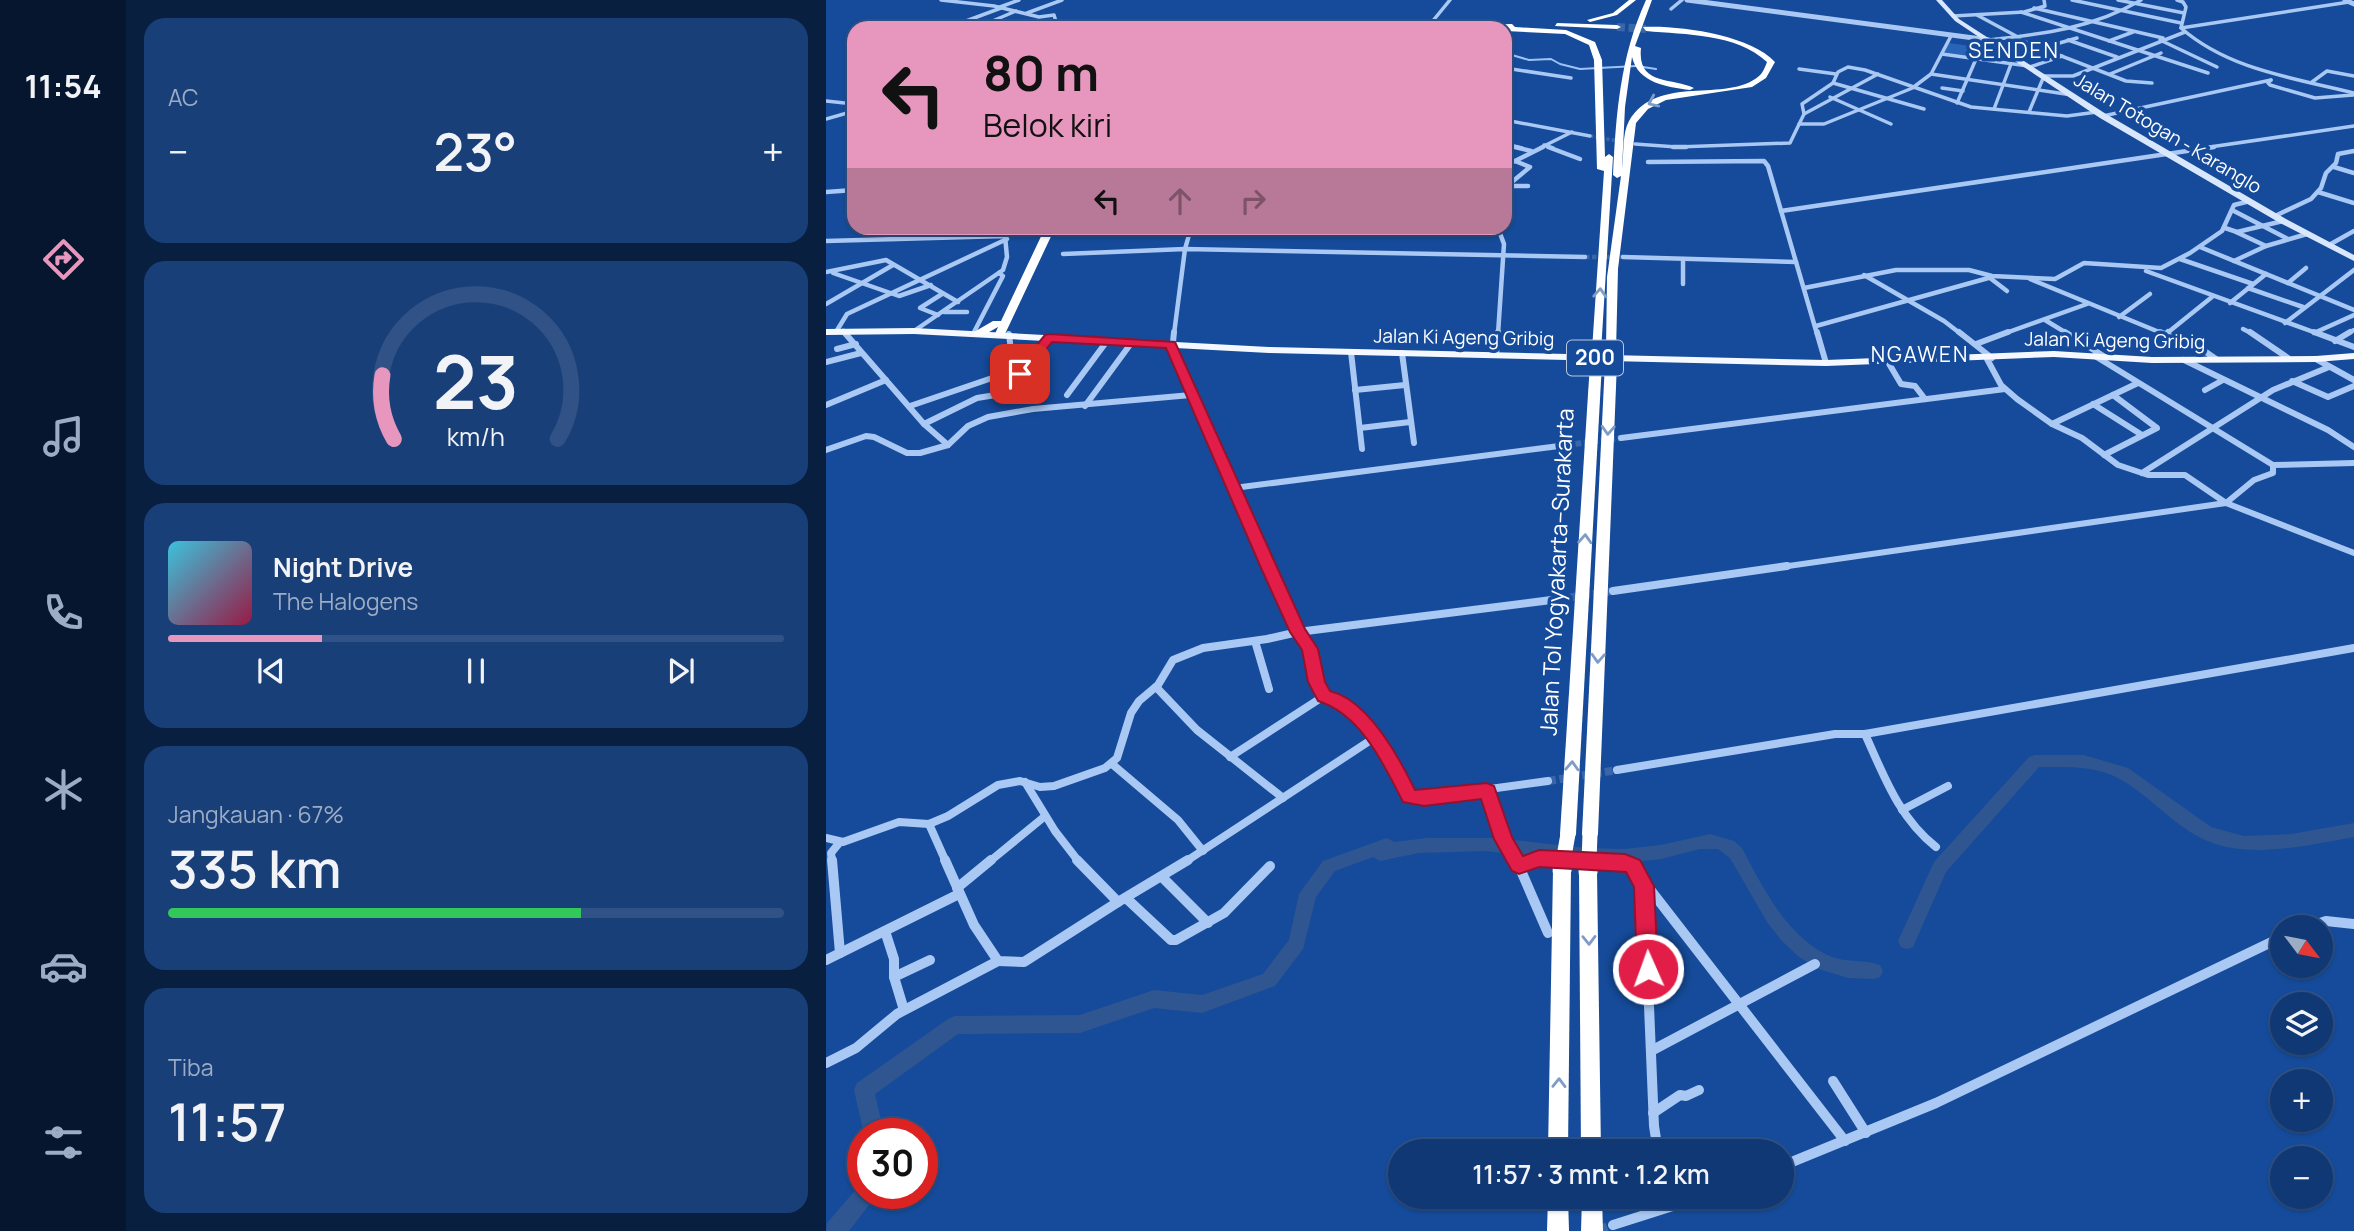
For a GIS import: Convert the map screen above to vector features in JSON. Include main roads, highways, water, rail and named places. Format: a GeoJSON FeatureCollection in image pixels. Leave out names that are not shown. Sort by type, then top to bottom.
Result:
{"type":"FeatureCollection","features":[{"type":"Feature","properties":{"kind":"highway"},"geometry":{"type":"LineString","coordinates":[[1512,25],[1598,19],[1623,10],[1633,0]]}},
{"type":"Feature","properties":{"kind":"highway"},"geometry":{"type":"LineString","coordinates":[[1620,29],[1640,0]]}},
{"type":"Feature","properties":{"kind":"highway"},"geometry":{"type":"LineString","coordinates":[[1612,277],[1633,123],[1642,107],[1667,96],[1747,85],[1765,75],[1771,62],[1760,51],[1720,38],[1646,30],[1717,40],[1761,57],[1765,62],[1764,68],[1744,83],[1714,89],[1675,85],[1646,76],[1635,64],[1635,54],[1651,0]]}},
{"type":"Feature","properties":{"kind":"highway","name":"Jalan Tol Yogyakarta–Surakarta"},"geometry":{"type":"LineString","coordinates":[[1591,1139],[1588,872],[1611,357],[1612,277],[1626,61],[1633,32],[1651,0]]}},
{"type":"Feature","properties":{"kind":"highway"},"geometry":{"type":"LineString","coordinates":[[1512,28],[1620,29]]}},
{"type":"Feature","properties":{"kind":"highway"},"geometry":{"type":"LineString","coordinates":[[1512,28],[1620,29]]}},
{"type":"Feature","properties":{"kind":"highway"},"geometry":{"type":"LineString","coordinates":[[1512,29],[1566,32],[1592,44],[1598,60],[1603,237]]}},
{"type":"Feature","properties":{"kind":"highway","name":"Jalan Tol Yogyakarta–Surakarta"},"geometry":{"type":"LineString","coordinates":[[1558,1139],[1562,870],[1568,834],[1603,237],[1616,62]]}},
{"type":"Feature","properties":{"kind":"highway"},"geometry":{"type":"LineString","coordinates":[[1001,330],[1039,235]]}},
{"type":"Feature","properties":{"kind":"highway"},"geometry":{"type":"LineString","coordinates":[[1001,330],[1046,235]]}},
{"type":"Feature","properties":{"kind":"highway"},"geometry":{"type":"LineString","coordinates":[[976,334],[1001,330]]}},
{"type":"Feature","properties":{"kind":"highway"},"geometry":{"type":"LineString","coordinates":[[1558,1209],[1558,1231]]}},
{"type":"Feature","properties":{"kind":"highway"},"geometry":{"type":"LineString","coordinates":[[1592,1209],[1592,1231]]}},
{"type":"Feature","properties":{"kind":"main road","name":"Jalan Totogan - Karanglo"},"geometry":{"type":"LineString","coordinates":[[1939,0],[1953,16],[2100,114],[2274,216],[2354,258]]}},
{"type":"Feature","properties":{"kind":"main road","name":"Jalan Ki Ageng Gribig"},"geometry":{"type":"LineString","coordinates":[[1001,330],[1049,338],[1171,345],[1826,363],[2054,354],[2184,360],[2316,359],[2354,356]]}},
{"type":"Feature","properties":{"kind":"main road"},"geometry":{"type":"LineString","coordinates":[[835,332],[914,331],[976,334]]}},
{"type":"Feature","properties":{"kind":"waterway"},"geometry":{"type":"LineString","coordinates":[[1512,55],[1529,60],[1551,59],[1580,69],[1636,66]]}},
{"type":"Feature","properties":{"kind":"waterway"},"geometry":{"type":"LineString","coordinates":[[1643,67],[1656,69]]}},
{"type":"Feature","properties":{"kind":"waterway"},"geometry":{"type":"LineString","coordinates":[[1907,941],[1940,867],[2035,761],[2084,761],[2122,772],[2206,833],[2244,843],[2291,841],[2354,830]]}},
{"type":"Feature","properties":{"kind":"waterway"},"geometry":{"type":"LineString","coordinates":[[1380,854],[1419,846],[1486,844],[1587,855],[1624,856],[1661,852],[1700,842],[1719,842],[1736,853],[1773,916],[1788,935],[1806,951],[1826,963],[1848,970],[1874,971]]}},
{"type":"Feature","properties":{"kind":"waterway"},"geometry":{"type":"LineString","coordinates":[[870,1118],[864,1090],[955,1025],[1080,1024],[1154,999],[1202,1004],[1269,980],[1297,943],[1308,894],[1329,866],[1387,845]]}},
{"type":"Feature","properties":{"kind":"waterway"},"geometry":{"type":"LineString","coordinates":[[835,1231],[853,1209]]}},
{"type":"Feature","properties":{"kind":"tunnel"},"geometry":{"type":"LineString","coordinates":[[1617,27],[1646,29]]}},
{"type":"Feature","properties":{"kind":"tunnel"},"geometry":{"type":"LineString","coordinates":[[1590,136],[1624,142]]}},
{"type":"Feature","properties":{"kind":"tunnel"},"geometry":{"type":"LineString","coordinates":[[1585,257],[1623,257]]}},
{"type":"Feature","properties":{"kind":"tunnel"},"geometry":{"type":"LineString","coordinates":[[1567,445],[1621,438]]}},
{"type":"Feature","properties":{"kind":"tunnel"},"geometry":{"type":"LineString","coordinates":[[1559,599],[1613,591]]}},
{"type":"Feature","properties":{"kind":"tunnel"},"geometry":{"type":"LineString","coordinates":[[1548,781],[1617,770]]}},
{"type":"Feature","properties":{"kind":"tunnel"},"geometry":{"type":"LineString","coordinates":[[1598,1231],[1613,1225]]}},
{"type":"Feature","properties":{"kind":"district","name":"SENDEN"},"geometry":{"type":"Point","coordinates":[2014,51]}},
{"type":"Feature","properties":{"kind":"district","name":"NGAWEN"},"geometry":{"type":"Point","coordinates":[1920,355]}}]}
